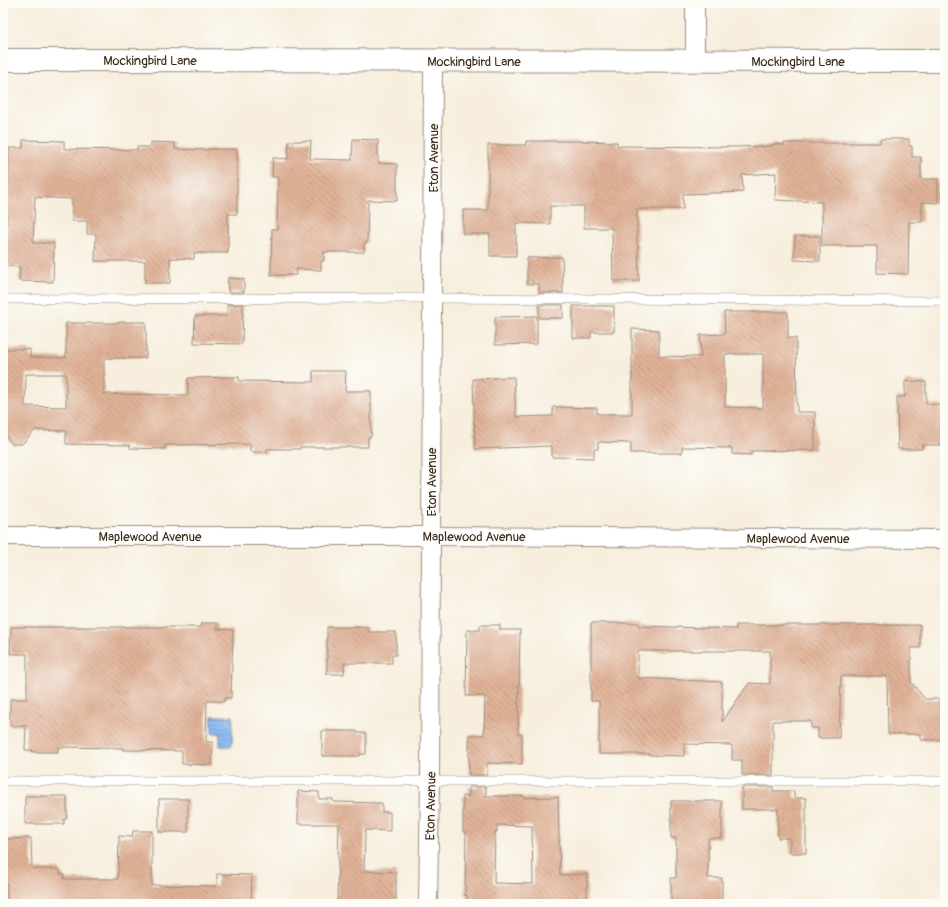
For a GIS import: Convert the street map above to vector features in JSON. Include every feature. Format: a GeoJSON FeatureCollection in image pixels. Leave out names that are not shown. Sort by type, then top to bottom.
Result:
{"type":"FeatureCollection","features":[{"type":"Feature","properties":{"kind":"main road","name":"Mockingbird Lane"},"geometry":{"type":"LineString","coordinates":[[3,60],[945,61]]}},
{"type":"Feature","properties":{"kind":"street"},"geometry":{"type":"LineString","coordinates":[[694,3],[695,61]]}},
{"type":"Feature","properties":{"kind":"street","name":"Eton Avenue"},"geometry":{"type":"LineString","coordinates":[[428,904],[430,781],[433,61]]}},
{"type":"Feature","properties":{"kind":"street","name":"Maplewood Avenue"},"geometry":{"type":"LineString","coordinates":[[3,536],[431,536],[945,539]]}},
{"type":"Feature","properties":{"kind":"lane"},"geometry":{"type":"LineString","coordinates":[[3,299],[432,298],[945,301]]}},
{"type":"Feature","properties":{"kind":"lane"},"geometry":{"type":"LineString","coordinates":[[3,781],[945,781]]}},
{"type":"Feature","properties":{"kind":"water"},"geometry":{"type":"Polygon","coordinates":[[[212,716],[233,716],[232,746],[220,746],[220,733],[212,733],[212,716]]]}},
{"type":"Feature","properties":{"kind":"building"},"geometry":{"type":"Polygon","coordinates":[[[353,139],[378,140],[378,163],[397,164],[397,201],[368,200],[367,243],[364,243],[364,252],[324,252],[324,261],[321,261],[321,270],[296,269],[296,275],[271,275],[272,229],[277,229],[278,177],[272,177],[273,158],[288,159],[289,141],[311,141],[310,159],[352,160],[353,139]]]}},
{"type":"Feature","properties":{"kind":"building"},"geometry":{"type":"Polygon","coordinates":[[[880,139],[909,139],[909,146],[912,146],[912,157],[921,157],[921,179],[938,179],[938,203],[922,202],[922,222],[909,222],[908,274],[877,273],[877,246],[822,246],[822,202],[775,200],[776,173],[742,175],[743,192],[683,194],[683,209],[637,209],[639,281],[613,281],[612,228],[584,228],[584,206],[550,206],[550,224],[516,223],[516,256],[490,256],[490,234],[463,234],[463,210],[488,210],[488,145],[526,145],[526,141],[582,141],[617,142],[617,146],[732,147],[772,146],[772,144],[784,145],[784,143],[880,143],[880,139]]]}},
{"type":"Feature","properties":{"kind":"building"},"geometry":{"type":"Polygon","coordinates":[[[23,140],[64,141],[64,149],[137,150],[137,147],[151,147],[151,142],[175,143],[175,149],[237,149],[237,214],[228,214],[228,253],[194,253],[194,259],[170,258],[170,283],[145,283],[145,261],[95,261],[96,234],[87,234],[87,221],[72,221],[72,199],[35,197],[33,243],[54,243],[53,282],[19,281],[20,267],[5,266],[9,148],[23,148],[23,140]]]}},
{"type":"Feature","properties":{"kind":"building"},"geometry":{"type":"Polygon","coordinates":[[[795,236],[820,236],[820,261],[794,260],[795,236]]]}},
{"type":"Feature","properties":{"kind":"building"},"geometry":{"type":"Polygon","coordinates":[[[562,257],[563,293],[539,293],[539,284],[527,284],[527,258],[562,257]]]}},
{"type":"Feature","properties":{"kind":"building"},"geometry":{"type":"Polygon","coordinates":[[[228,278],[244,279],[244,292],[228,292],[228,278]]]}},
{"type":"Feature","properties":{"kind":"building"},"geometry":{"type":"Polygon","coordinates":[[[227,304],[243,304],[242,344],[194,343],[195,316],[227,316],[227,304]]]}},
{"type":"Feature","properties":{"kind":"building"},"geometry":{"type":"Polygon","coordinates":[[[539,305],[563,305],[563,318],[539,318],[539,305]]]}},
{"type":"Feature","properties":{"kind":"building"},"geometry":{"type":"Polygon","coordinates":[[[573,306],[614,306],[614,332],[591,332],[591,338],[573,338],[573,306]]]}},
{"type":"Feature","properties":{"kind":"building"},"geometry":{"type":"Polygon","coordinates":[[[724,312],[788,312],[788,338],[796,338],[797,412],[815,412],[815,450],[751,451],[751,455],[732,454],[732,448],[682,447],[682,453],[631,453],[631,443],[598,442],[598,449],[594,449],[594,458],[552,457],[552,446],[475,449],[473,379],[514,377],[516,417],[553,416],[553,407],[597,408],[597,414],[632,414],[632,329],[659,330],[659,356],[701,357],[700,335],[725,334],[724,312]],[[725,354],[725,407],[763,408],[763,354],[725,354]]]}},
{"type":"Feature","properties":{"kind":"building"},"geometry":{"type":"Polygon","coordinates":[[[537,316],[537,344],[495,345],[495,317],[537,316]]]}},
{"type":"Feature","properties":{"kind":"building"},"geometry":{"type":"Polygon","coordinates":[[[146,322],[146,358],[104,358],[104,394],[188,395],[188,378],[239,377],[239,381],[313,382],[313,371],[346,371],[345,391],[371,391],[371,437],[368,437],[368,447],[300,447],[300,449],[267,449],[267,452],[250,452],[250,444],[165,445],[165,449],[130,448],[130,445],[66,444],[66,431],[35,430],[22,444],[12,444],[3,432],[3,349],[30,349],[30,357],[66,358],[66,323],[146,322]],[[26,374],[25,406],[66,407],[66,374],[26,374]]]}},
{"type":"Feature","properties":{"kind":"building"},"geometry":{"type":"Polygon","coordinates":[[[905,381],[926,382],[926,404],[942,405],[941,413],[945,413],[945,441],[943,441],[943,445],[922,445],[922,449],[898,449],[897,397],[905,397],[905,381]]]}},
{"type":"Feature","properties":{"kind":"building"},"geometry":{"type":"Polygon","coordinates":[[[201,623],[217,623],[217,629],[233,630],[231,698],[225,698],[225,701],[207,701],[206,742],[213,742],[212,765],[182,764],[182,751],[58,747],[58,752],[32,752],[33,750],[25,750],[26,726],[10,726],[10,699],[27,699],[27,654],[10,654],[11,627],[201,627],[201,623]]]}},
{"type":"Feature","properties":{"kind":"building"},"geometry":{"type":"Polygon","coordinates":[[[591,623],[639,623],[639,626],[736,629],[736,625],[920,625],[920,648],[911,648],[911,682],[925,699],[943,699],[941,740],[921,740],[921,734],[888,734],[887,676],[841,676],[839,738],[818,738],[818,728],[811,728],[811,721],[773,721],[773,775],[742,775],[742,760],[732,760],[732,745],[684,744],[684,756],[599,754],[599,701],[591,701],[591,623]],[[638,651],[638,678],[722,682],[722,722],[749,683],[770,684],[771,651],[638,651]]]}},
{"type":"Feature","properties":{"kind":"building"},"geometry":{"type":"Polygon","coordinates":[[[480,625],[500,625],[500,630],[520,630],[518,734],[522,735],[522,764],[487,763],[487,775],[469,775],[469,735],[484,735],[485,696],[466,696],[467,630],[480,630],[480,625]]]}},
{"type":"Feature","properties":{"kind":"building"},"geometry":{"type":"Polygon","coordinates":[[[327,627],[368,627],[368,632],[396,632],[396,655],[392,655],[392,663],[344,663],[344,674],[327,674],[327,627]]]}},
{"type":"Feature","properties":{"kind":"building"},"geometry":{"type":"Polygon","coordinates":[[[322,731],[357,731],[357,733],[366,733],[366,754],[360,754],[360,756],[322,756],[322,731]]]}},
{"type":"Feature","properties":{"kind":"building"},"geometry":{"type":"Polygon","coordinates":[[[469,787],[486,787],[486,796],[523,796],[523,798],[558,797],[560,875],[587,874],[587,904],[467,904],[467,895],[465,895],[466,832],[463,832],[463,796],[469,796],[469,787]],[[497,825],[497,832],[495,832],[494,883],[533,884],[532,826],[497,825]]]}},
{"type":"Feature","properties":{"kind":"building"},"geometry":{"type":"Polygon","coordinates":[[[742,787],[773,787],[773,791],[794,791],[794,798],[806,798],[806,853],[790,853],[790,838],[778,838],[778,809],[742,809],[742,787]]]}},
{"type":"Feature","properties":{"kind":"building"},"geometry":{"type":"Polygon","coordinates":[[[298,791],[319,792],[319,799],[333,799],[333,802],[382,803],[382,812],[390,812],[390,831],[365,830],[364,871],[396,872],[396,904],[337,904],[339,824],[298,824],[298,791]]]}},
{"type":"Feature","properties":{"kind":"building"},"geometry":{"type":"Polygon","coordinates":[[[25,796],[67,796],[67,819],[64,819],[64,824],[25,824],[25,796]]]}},
{"type":"Feature","properties":{"kind":"building"},"geometry":{"type":"Polygon","coordinates":[[[159,799],[188,799],[188,832],[159,832],[159,799]]]}},
{"type":"Feature","properties":{"kind":"building"},"geometry":{"type":"Polygon","coordinates":[[[671,801],[722,801],[722,838],[708,838],[708,878],[722,878],[722,904],[671,904],[671,878],[676,878],[676,838],[671,838],[671,801]]]}},
{"type":"Feature","properties":{"kind":"building"},"geometry":{"type":"Polygon","coordinates":[[[133,831],[152,831],[152,885],[217,886],[217,874],[252,875],[251,904],[7,904],[6,839],[31,838],[32,869],[60,869],[60,874],[64,874],[64,879],[118,879],[119,836],[132,837],[133,831]]]}}]}
